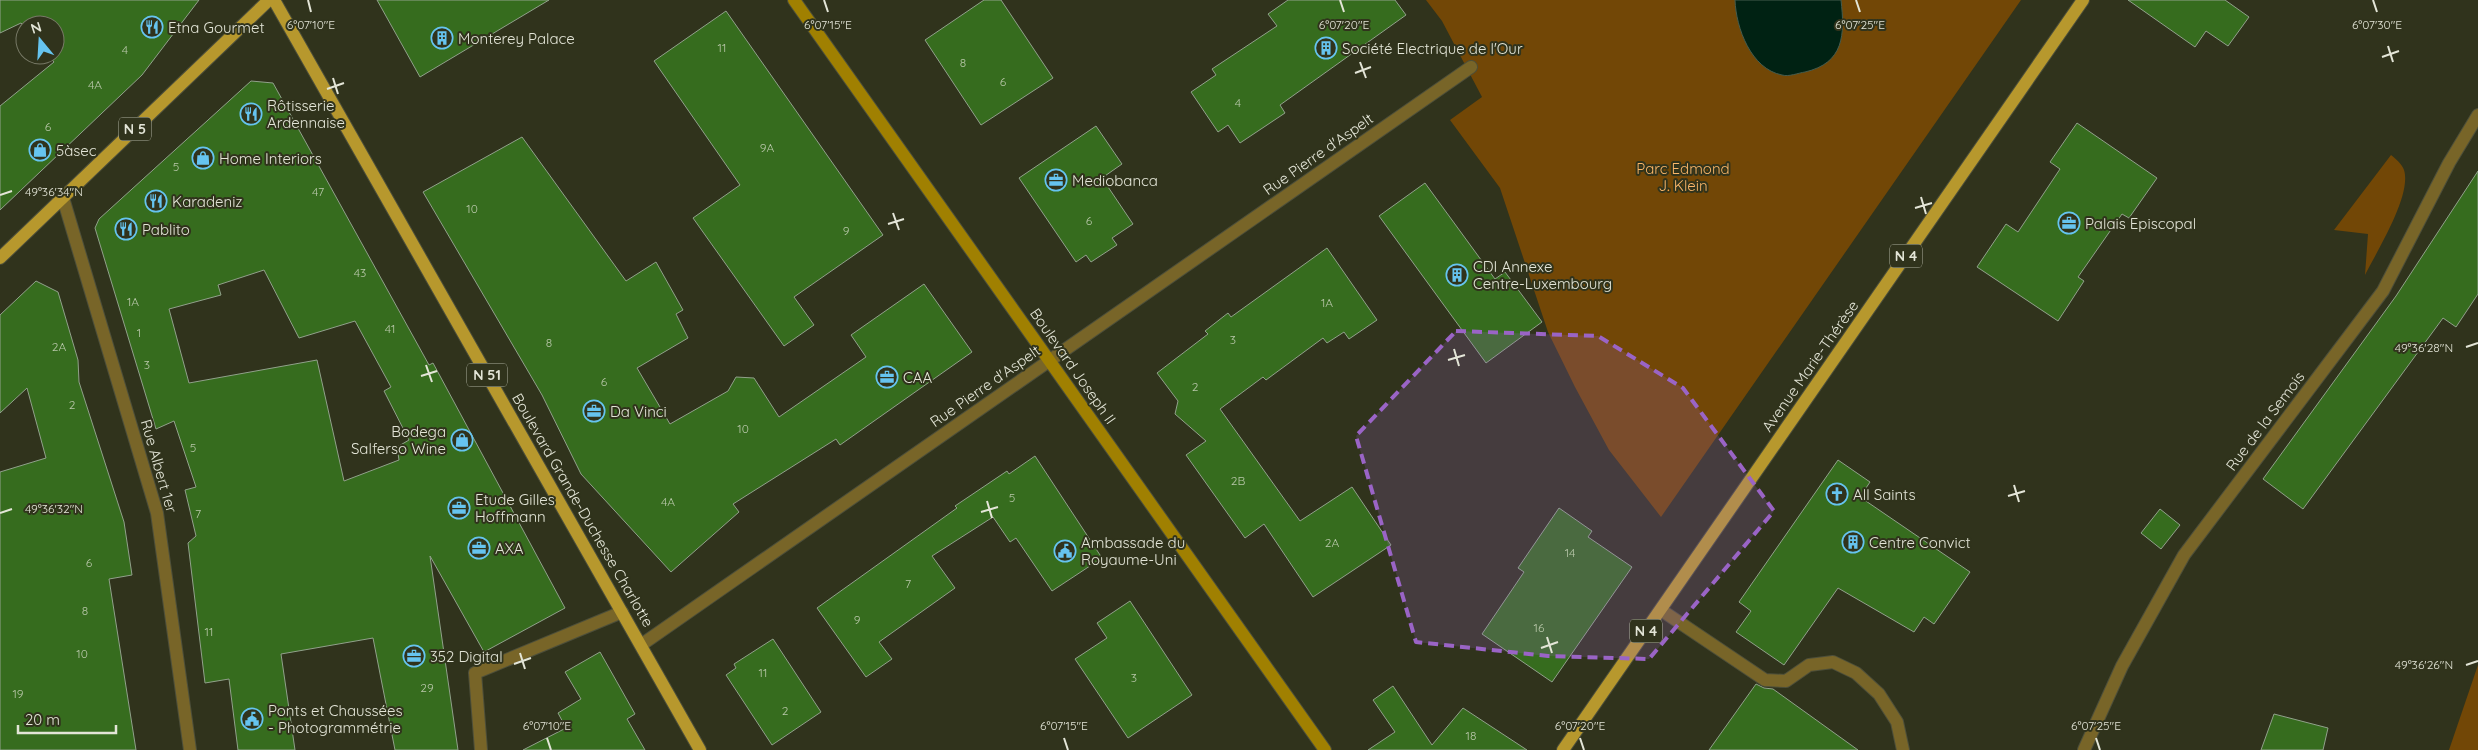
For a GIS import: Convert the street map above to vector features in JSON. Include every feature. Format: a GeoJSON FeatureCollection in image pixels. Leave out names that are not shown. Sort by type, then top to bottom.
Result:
{"type":"FeatureCollection","features":[{"type":"Feature","properties":{"kind":"main road","name":"N 5"},"geometry":{"type":"LineString","coordinates":[[0,258],[269,0]]}},
{"type":"Feature","properties":{"kind":"main road","name":"Boulevard Grande-Duchesse Charlotte"},"geometry":{"type":"LineString","coordinates":[[274,0],[700,750]]}},
{"type":"Feature","properties":{"kind":"main road","name":"Boulevard Joseph II"},"geometry":{"type":"LineString","coordinates":[[794,0],[1325,750]]}},
{"type":"Feature","properties":{"kind":"main road","name":"Avenue Marie-Thérèse"},"geometry":{"type":"LineString","coordinates":[[1564,750],[2083,0]]}},
{"type":"Feature","properties":{"kind":"street","name":"Rue Pierre d'Aspelt"},"geometry":{"type":"LineString","coordinates":[[641,646],[1471,67]]}},
{"type":"Feature","properties":{"kind":"street","name":"Rue de la Semois"},"geometry":{"type":"LineString","coordinates":[[2084,750],[2122,666],[2184,555],[2383,291],[2449,163],[2478,115]]}},
{"type":"Feature","properties":{"kind":"street","name":"Rue Albert 1er"},"geometry":{"type":"LineString","coordinates":[[63,198],[157,513],[190,750]]}},
{"type":"Feature","properties":{"kind":"street"},"geometry":{"type":"LineString","coordinates":[[1660,610],[1765,680],[1786,681],[1809,665],[1833,662],[1856,673],[1879,694],[1897,722],[1902,750]]}},
{"type":"Feature","properties":{"kind":"street"},"geometry":{"type":"LineString","coordinates":[[482,750],[475,673],[622,612]]}},
{"type":"Feature","properties":{"kind":"highlighted area"},"geometry":{"type":"Polygon","coordinates":[[[1456,331],[1598,336],[1683,388],[1774,511],[1649,659],[1548,656],[1416,642],[1356,436],[1456,331]]]}},
{"type":"Feature","properties":{"kind":"green space","name":"Parc Edmond J. Klein"},"geometry":{"type":"Polygon","coordinates":[[[1426,0],[2021,0],[1661,517],[1609,450],[1575,387],[1548,332],[1500,188],[1450,120],[1482,97],[1442,21],[1426,0]]]}},
{"type":"Feature","properties":{"kind":"green space"},"geometry":{"type":"Polygon","coordinates":[[[2391,155],[2404,170],[2403,194],[2385,238],[2365,275],[2368,234],[2334,230],[2391,155]]]}},
{"type":"Feature","properties":{"kind":"green space"},"geometry":{"type":"Polygon","coordinates":[[[2478,665],[2478,750],[2449,750],[2478,665]]]}},
{"type":"Feature","properties":{"kind":"shaded area"},"geometry":{"type":"Polygon","coordinates":[[[1735,0],[1841,0],[1843,25],[1839,46],[1828,62],[1818,68],[1788,76],[1771,71],[1762,65],[1747,46],[1738,23],[1735,0]]]}},
{"type":"Feature","properties":{"kind":"building"},"geometry":{"type":"Polygon","coordinates":[[[0,0],[199,0],[142,75],[0,210],[0,106],[50,65],[65,65],[65,15],[15,15],[15,26],[0,33],[0,0]]]}},
{"type":"Feature","properties":{"kind":"building","name":"Monterey Palace"},"geometry":{"type":"Polygon","coordinates":[[[377,0],[549,0],[420,77],[377,0]]]}},
{"type":"Feature","properties":{"kind":"building"},"geometry":{"type":"Polygon","coordinates":[[[984,0],[1001,0],[1053,78],[981,125],[925,40],[984,0]]]}},
{"type":"Feature","properties":{"kind":"building"},"geometry":{"type":"Polygon","coordinates":[[[1288,0],[1395,0],[1406,15],[1280,105],[1285,113],[1240,143],[1228,125],[1218,132],[1191,92],[1216,75],[1212,69],[1277,26],[1268,14],[1288,0]]]}},
{"type":"Feature","properties":{"kind":"building"},"geometry":{"type":"Polygon","coordinates":[[[2128,0],[2225,0],[2249,17],[2228,46],[2206,31],[2195,47],[2128,0]]]}},
{"type":"Feature","properties":{"kind":"building"},"geometry":{"type":"Polygon","coordinates":[[[726,11],[883,235],[794,297],[814,325],[784,346],[693,218],[740,185],[654,61],[726,11]]]}},
{"type":"Feature","properties":{"kind":"building"},"geometry":{"type":"Polygon","coordinates":[[[251,81],[273,83],[429,365],[433,363],[565,608],[484,652],[430,556],[458,750],[395,750],[373,638],[281,654],[295,750],[238,750],[229,679],[205,683],[188,543],[196,536],[185,490],[196,487],[174,421],[156,429],[95,228],[99,219],[251,81]],[[264,270],[218,285],[221,295],[169,309],[189,383],[317,360],[344,481],[399,460],[397,447],[409,440],[384,391],[391,387],[355,321],[299,338],[264,270]]]}},
{"type":"Feature","properties":{"kind":"building"},"geometry":{"type":"Polygon","coordinates":[[[2077,123],[2157,178],[2129,218],[2122,214],[2078,277],[2084,281],[2058,321],[1977,267],[2006,224],[2018,232],[2060,169],[2050,162],[2077,123]]]}},
{"type":"Feature","properties":{"kind":"building"},"geometry":{"type":"Polygon","coordinates":[[[1096,126],[1122,164],[1102,178],[1133,224],[1112,238],[1117,245],[1091,262],[1086,255],[1076,262],[1019,178],[1096,126]]]}},
{"type":"Feature","properties":{"kind":"building"},"geometry":{"type":"Polygon","coordinates":[[[522,137],[626,281],[656,262],[683,310],[676,314],[688,338],[637,368],[670,424],[728,391],[736,377],[754,378],[779,417],[866,357],[851,335],[924,284],[972,352],[840,445],[836,439],[733,504],[739,512],[671,572],[581,474],[542,395],[423,192],[522,137]]]}},
{"type":"Feature","properties":{"kind":"building"},"geometry":{"type":"Polygon","coordinates":[[[2478,171],[2478,294],[2456,327],[2443,318],[2303,509],[2263,479],[2396,296],[2478,171]]]}},
{"type":"Feature","properties":{"kind":"building","name":"CDI Annexe Centre-Luxembourg"},"geometry":{"type":"Polygon","coordinates":[[[1425,183],[1495,279],[1505,272],[1542,322],[1486,363],[1379,216],[1425,183]]]}},
{"type":"Feature","properties":{"kind":"building"},"geometry":{"type":"Polygon","coordinates":[[[1327,248],[1377,320],[1349,339],[1344,332],[1327,343],[1323,338],[1266,380],[1263,377],[1220,409],[1300,521],[1352,487],[1391,545],[1313,597],[1264,524],[1245,538],[1186,455],[1206,441],[1175,414],[1178,401],[1157,373],[1208,334],[1205,331],[1228,313],[1231,317],[1327,248]]]}},
{"type":"Feature","properties":{"kind":"building"},"geometry":{"type":"Polygon","coordinates":[[[36,281],[58,292],[78,360],[79,382],[124,522],[132,575],[109,579],[136,750],[0,750],[0,472],[46,458],[27,388],[0,413],[0,315],[36,281]]]}},
{"type":"Feature","properties":{"kind":"building"},"geometry":{"type":"Polygon","coordinates":[[[1035,456],[1102,558],[1052,591],[1016,538],[1010,542],[993,517],[932,556],[955,588],[879,642],[892,659],[866,677],[817,608],[957,508],[955,506],[1007,471],[1009,474],[1035,456]]]}},
{"type":"Feature","properties":{"kind":"building","name":"Centre Convict"},"geometry":{"type":"Polygon","coordinates":[[[1838,460],[1870,482],[1860,497],[1970,572],[1934,624],[1924,617],[1914,632],[1838,588],[1784,665],[1736,632],[1751,611],[1739,602],[1838,460]]]}},
{"type":"Feature","properties":{"kind":"building"},"geometry":{"type":"Polygon","coordinates":[[[1559,508],[1592,531],[1588,537],[1632,567],[1552,682],[1482,634],[1524,572],[1518,568],[1559,508]]]}},
{"type":"Feature","properties":{"kind":"building"},"geometry":{"type":"Polygon","coordinates":[[[2160,509],[2180,525],[2161,549],[2141,533],[2160,509]]]}},
{"type":"Feature","properties":{"kind":"building"},"geometry":{"type":"Polygon","coordinates":[[[1130,601],[1192,695],[1128,738],[1075,659],[1107,638],[1097,623],[1130,601]]]}},
{"type":"Feature","properties":{"kind":"building"},"geometry":{"type":"Polygon","coordinates":[[[773,639],[821,712],[772,745],[726,675],[736,668],[734,664],[773,639]]]}},
{"type":"Feature","properties":{"kind":"building"},"geometry":{"type":"Polygon","coordinates":[[[600,652],[635,714],[627,719],[645,750],[523,750],[566,728],[558,713],[581,699],[565,672],[600,652]]]}},
{"type":"Feature","properties":{"kind":"building"},"geometry":{"type":"Polygon","coordinates":[[[1756,684],[1764,688],[1773,689],[1858,750],[1709,750],[1756,684]]]}},
{"type":"Feature","properties":{"kind":"building"},"geometry":{"type":"Polygon","coordinates":[[[1393,686],[1432,745],[1463,708],[1527,750],[1368,750],[1395,732],[1373,700],[1393,686]]]}},
{"type":"Feature","properties":{"kind":"building"},"geometry":{"type":"Polygon","coordinates":[[[2274,714],[2328,728],[2323,750],[2261,750],[2274,714]]]}},
{"type":"Feature","properties":{"kind":"place","name":"Etna Gourmet"},"geometry":{"type":"Point","coordinates":[152,27]}},
{"type":"Feature","properties":{"kind":"place","name":"Monterey Palace"},"geometry":{"type":"Point","coordinates":[442,38]}},
{"type":"Feature","properties":{"kind":"place","name":"Société Electrique de l'Our"},"geometry":{"type":"Point","coordinates":[1326,48]}},
{"type":"Feature","properties":{"kind":"place","name":"Rôtisserie Ardennaise"},"geometry":{"type":"Point","coordinates":[251,114]}},
{"type":"Feature","properties":{"kind":"place","name":"5àsec"},"geometry":{"type":"Point","coordinates":[40,150]}},
{"type":"Feature","properties":{"kind":"place","name":"Home Interiors"},"geometry":{"type":"Point","coordinates":[203,158]}},
{"type":"Feature","properties":{"kind":"place","name":"Mediobanca"},"geometry":{"type":"Point","coordinates":[1056,180]}},
{"type":"Feature","properties":{"kind":"place","name":"Karadeniz"},"geometry":{"type":"Point","coordinates":[156,201]}},
{"type":"Feature","properties":{"kind":"place","name":"Palais Episcopal"},"geometry":{"type":"Point","coordinates":[2069,223]}},
{"type":"Feature","properties":{"kind":"place","name":"Pablito"},"geometry":{"type":"Point","coordinates":[126,229]}},
{"type":"Feature","properties":{"kind":"place","name":"CDI Annexe Centre-Luxembourg"},"geometry":{"type":"Point","coordinates":[1457,275]}},
{"type":"Feature","properties":{"kind":"place","name":"CAA"},"geometry":{"type":"Point","coordinates":[887,377]}},
{"type":"Feature","properties":{"kind":"place","name":"Da Vinci"},"geometry":{"type":"Point","coordinates":[594,411]}},
{"type":"Feature","properties":{"kind":"place","name":"Bodega Salferso Wine"},"geometry":{"type":"Point","coordinates":[462,440]}},
{"type":"Feature","properties":{"kind":"place","name":"All Saints"},"geometry":{"type":"Point","coordinates":[1837,494]}},
{"type":"Feature","properties":{"kind":"place","name":"Etude Gilles Hoffmann"},"geometry":{"type":"Point","coordinates":[459,508]}},
{"type":"Feature","properties":{"kind":"place","name":"Centre Convict"},"geometry":{"type":"Point","coordinates":[1853,542]}},
{"type":"Feature","properties":{"kind":"place","name":"AXA"},"geometry":{"type":"Point","coordinates":[479,548]}},
{"type":"Feature","properties":{"kind":"place","name":"Ambassade du Royaume-Uni"},"geometry":{"type":"Point","coordinates":[1065,551]}},
{"type":"Feature","properties":{"kind":"place","name":"352 Digital"},"geometry":{"type":"Point","coordinates":[414,656]}},
{"type":"Feature","properties":{"kind":"place","name":"Ponts et Chaussées - Photogrammétrie"},"geometry":{"type":"Point","coordinates":[252,719]}}]}
